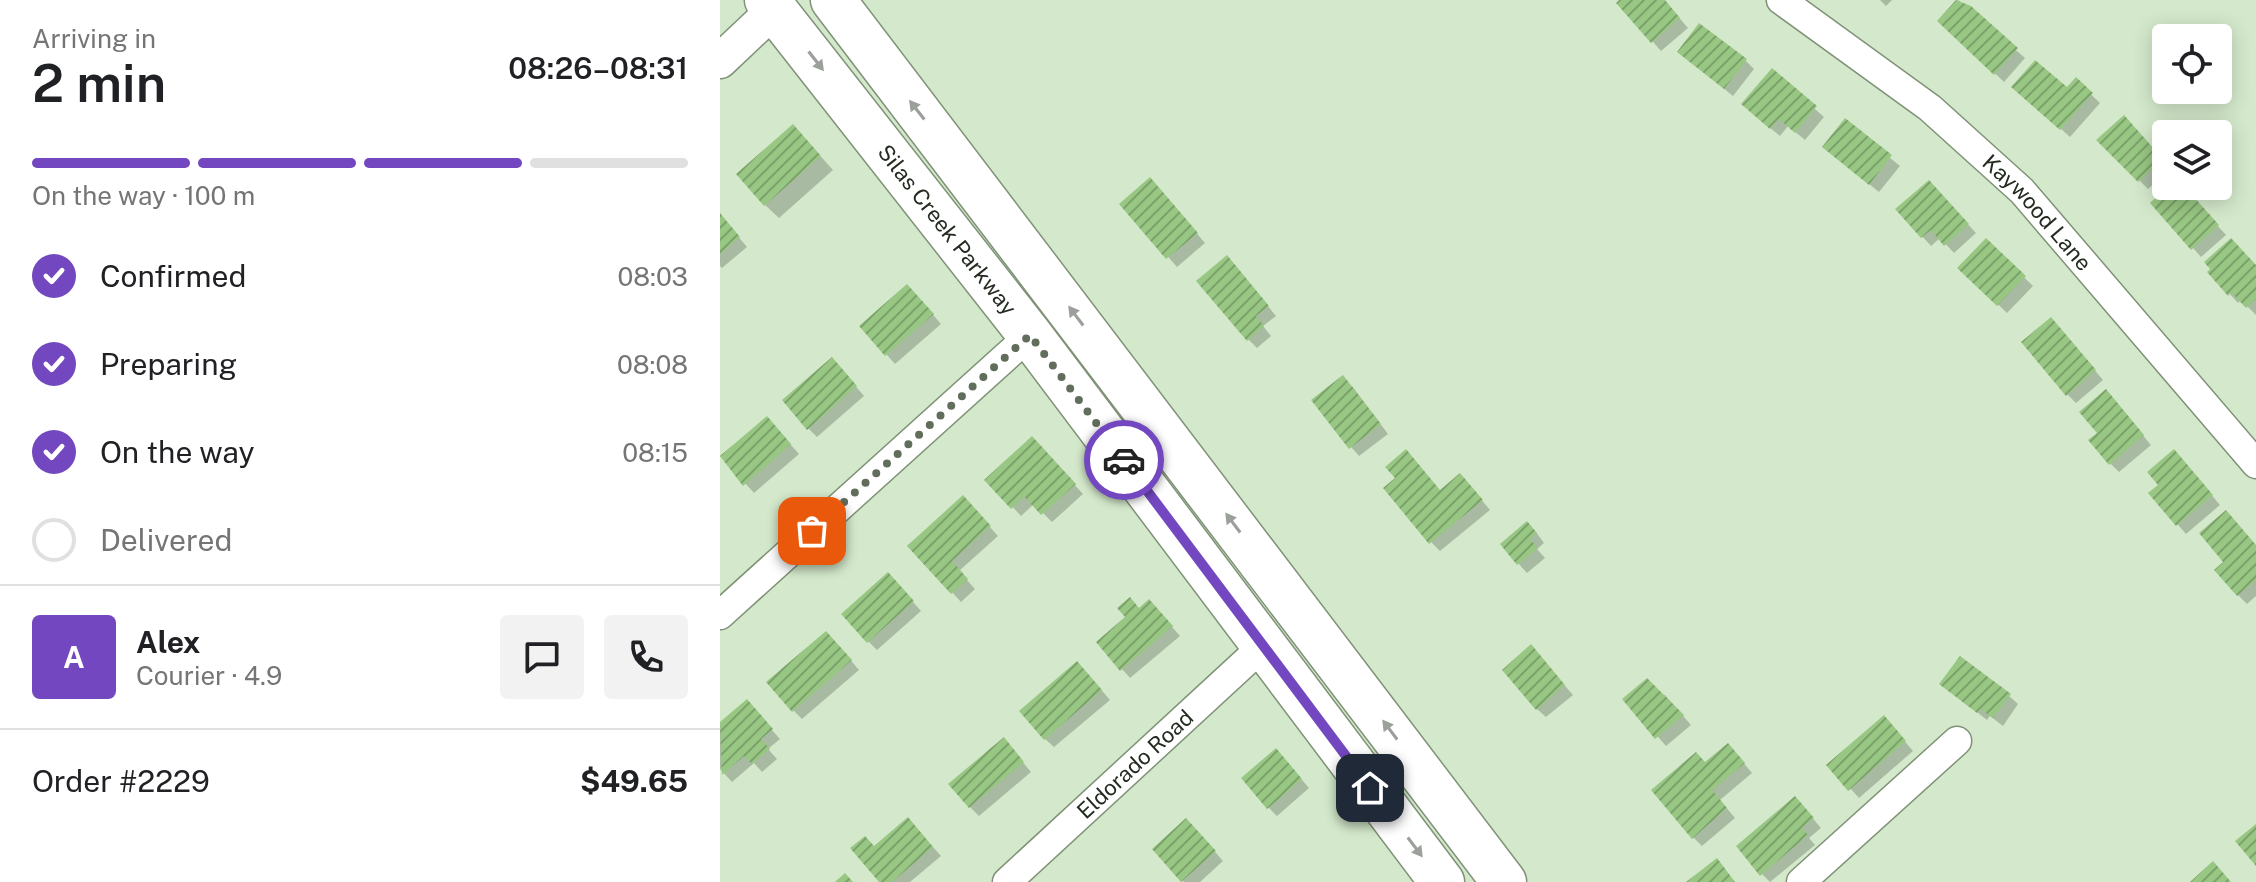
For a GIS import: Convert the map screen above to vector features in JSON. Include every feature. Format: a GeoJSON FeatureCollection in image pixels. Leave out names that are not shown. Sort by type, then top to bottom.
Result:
{"type":"FeatureCollection","features":[{"type":"Feature","properties":{"kind":"main road"},"geometry":{"type":"LineString","coordinates":[[833,0],[1504,882]]}},
{"type":"Feature","properties":{"kind":"main road","name":"Silas Creek Parkway"},"geometry":{"type":"LineString","coordinates":[[771,5],[1030,335],[1442,882]]}},
{"type":"Feature","properties":{"kind":"street","name":"Kaywood Lane"},"geometry":{"type":"LineString","coordinates":[[1781,0],[1930,108],[2022,191],[2256,464]]}},
{"type":"Feature","properties":{"kind":"street"},"geometry":{"type":"LineString","coordinates":[[720,61],[771,5]]}},
{"type":"Feature","properties":{"kind":"street"},"geometry":{"type":"LineString","coordinates":[[720,615],[1030,335]]}},
{"type":"Feature","properties":{"kind":"street","name":"Eldorado Road"},"geometry":{"type":"LineString","coordinates":[[1007,882],[1263,646]]}},
{"type":"Feature","properties":{"kind":"street"},"geometry":{"type":"LineString","coordinates":[[1801,882],[1957,741]]}},
{"type":"Feature","properties":{"kind":"building"},"geometry":{"type":"Polygon","coordinates":[[[1619,0],[1665,0],[1680,18],[1651,43],[1616,3],[1619,0]]]}},
{"type":"Feature","properties":{"kind":"building"},"geometry":{"type":"Polygon","coordinates":[[[1956,0],[1971,6],[2018,48],[1994,75],[1937,21],[1956,0]]]}},
{"type":"Feature","properties":{"kind":"building"},"geometry":{"type":"Polygon","coordinates":[[[1699,23],[1747,59],[1724,89],[1677,52],[1699,23]]]}},
{"type":"Feature","properties":{"kind":"building"},"geometry":{"type":"Polygon","coordinates":[[[2035,60],[2067,87],[2076,77],[2093,93],[2060,130],[2011,87],[2035,60]]]}},
{"type":"Feature","properties":{"kind":"building"},"geometry":{"type":"Polygon","coordinates":[[[1772,68],[1817,106],[1795,133],[1779,119],[1770,129],[1741,104],[1772,68]]]}},
{"type":"Feature","properties":{"kind":"building"},"geometry":{"type":"Polygon","coordinates":[[[2124,115],[2152,147],[2152,169],[2138,182],[2096,140],[2124,115]]]}},
{"type":"Feature","properties":{"kind":"building"},"geometry":{"type":"Polygon","coordinates":[[[1845,118],[1892,155],[1869,185],[1822,147],[1845,118]]]}},
{"type":"Feature","properties":{"kind":"building"},"geometry":{"type":"Polygon","coordinates":[[[793,124],[821,156],[764,206],[736,174],[793,124]]]}},
{"type":"Feature","properties":{"kind":"building"},"geometry":{"type":"Polygon","coordinates":[[[1150,177],[1198,233],[1166,259],[1119,204],[1150,177]]]}},
{"type":"Feature","properties":{"kind":"building"},"geometry":{"type":"Polygon","coordinates":[[[1929,180],[1969,224],[1944,246],[1931,230],[1921,238],[1895,209],[1929,180]]]}},
{"type":"Feature","properties":{"kind":"building"},"geometry":{"type":"Polygon","coordinates":[[[2153,200],[2197,200],[2219,225],[2191,250],[2150,203],[2153,200]]]}},
{"type":"Feature","properties":{"kind":"building"},"geometry":{"type":"Polygon","coordinates":[[[720,213],[740,237],[720,254],[720,213]]]}},
{"type":"Feature","properties":{"kind":"building"},"geometry":{"type":"Polygon","coordinates":[[[1986,238],[2026,276],[1997,306],[1957,268],[1986,238]]]}},
{"type":"Feature","properties":{"kind":"building"},"geometry":{"type":"Polygon","coordinates":[[[2231,238],[2256,265],[2256,299],[2246,308],[2231,292],[2228,296],[2207,272],[2210,269],[2204,262],[2231,238]]]}},
{"type":"Feature","properties":{"kind":"building"},"geometry":{"type":"Polygon","coordinates":[[[1227,255],[1269,306],[1256,316],[1264,326],[1247,341],[1196,281],[1227,255]]]}},
{"type":"Feature","properties":{"kind":"building"},"geometry":{"type":"Polygon","coordinates":[[[907,284],[934,314],[885,356],[859,326],[907,284]]]}},
{"type":"Feature","properties":{"kind":"building"},"geometry":{"type":"Polygon","coordinates":[[[2051,317],[2096,370],[2066,396],[2021,342],[2051,317]]]}},
{"type":"Feature","properties":{"kind":"building"},"geometry":{"type":"Polygon","coordinates":[[[832,357],[857,386],[807,430],[782,400],[832,357]]]}},
{"type":"Feature","properties":{"kind":"building"},"geometry":{"type":"Polygon","coordinates":[[[1343,375],[1381,424],[1349,449],[1311,400],[1343,375]]]}},
{"type":"Feature","properties":{"kind":"building"},"geometry":{"type":"Polygon","coordinates":[[[2106,389],[2144,435],[2109,465],[2088,440],[2097,433],[2079,412],[2106,389]]]}},
{"type":"Feature","properties":{"kind":"building"},"geometry":{"type":"Polygon","coordinates":[[[767,416],[791,444],[743,486],[720,456],[767,416]]]}},
{"type":"Feature","properties":{"kind":"building"},"geometry":{"type":"Polygon","coordinates":[[[1032,436],[1076,484],[1041,515],[1024,496],[1011,509],[984,480],[1032,436]]]}},
{"type":"Feature","properties":{"kind":"building"},"geometry":{"type":"Polygon","coordinates":[[[1406,449],[1440,490],[1460,473],[1483,500],[1429,544],[1383,488],[1395,478],[1385,467],[1406,449]]]}},
{"type":"Feature","properties":{"kind":"building"},"geometry":{"type":"Polygon","coordinates":[[[2174,449],[2213,495],[2176,526],[2148,493],[2158,485],[2147,472],[2174,449]]]}},
{"type":"Feature","properties":{"kind":"building"},"geometry":{"type":"Polygon","coordinates":[[[963,495],[991,526],[952,561],[968,579],[951,594],[907,546],[963,495]]]}},
{"type":"Feature","properties":{"kind":"building"},"geometry":{"type":"Polygon","coordinates":[[[2226,510],[2256,545],[2256,580],[2237,596],[2214,570],[2223,562],[2199,533],[2226,510]]]}},
{"type":"Feature","properties":{"kind":"building"},"geometry":{"type":"Polygon","coordinates":[[[1527,521],[1537,533],[1530,539],[1538,548],[1517,565],[1500,544],[1527,521]]]}},
{"type":"Feature","properties":{"kind":"building"},"geometry":{"type":"Polygon","coordinates":[[[888,572],[914,601],[867,643],[841,614],[888,572]]]}},
{"type":"Feature","properties":{"kind":"building"},"geometry":{"type":"Polygon","coordinates":[[[1130,597],[1139,608],[1149,599],[1173,626],[1120,671],[1096,642],[1125,617],[1117,608],[1130,597]]]}},
{"type":"Feature","properties":{"kind":"building"},"geometry":{"type":"Polygon","coordinates":[[[826,631],[852,660],[792,712],[766,682],[826,631]]]}},
{"type":"Feature","properties":{"kind":"building"},"geometry":{"type":"Polygon","coordinates":[[[1531,644],[1565,685],[1536,710],[1502,670],[1531,644]]]}},
{"type":"Feature","properties":{"kind":"building"},"geometry":{"type":"Polygon","coordinates":[[[1960,656],[2011,694],[1993,718],[1980,709],[1977,713],[1939,684],[1960,656]]]}},
{"type":"Feature","properties":{"kind":"building"},"geometry":{"type":"Polygon","coordinates":[[[1077,661],[1102,690],[1044,740],[1019,711],[1077,661]]]}},
{"type":"Feature","properties":{"kind":"building"},"geometry":{"type":"Polygon","coordinates":[[[1647,678],[1684,715],[1655,739],[1622,699],[1647,678]]]}},
{"type":"Feature","properties":{"kind":"building"},"geometry":{"type":"Polygon","coordinates":[[[747,699],[773,729],[761,739],[770,749],[752,764],[744,756],[722,775],[720,722],[747,699]]]}},
{"type":"Feature","properties":{"kind":"building"},"geometry":{"type":"Polygon","coordinates":[[[1884,715],[1906,741],[1848,791],[1826,765],[1884,715]]]}},
{"type":"Feature","properties":{"kind":"building"},"geometry":{"type":"Polygon","coordinates":[[[1004,737],[1024,762],[969,808],[948,784],[1004,737]]]}},
{"type":"Feature","properties":{"kind":"building"},"geometry":{"type":"Polygon","coordinates":[[[1728,743],[1745,763],[1712,790],[1727,808],[1692,839],[1651,790],[1696,752],[1705,762],[1728,743]]]}},
{"type":"Feature","properties":{"kind":"building"},"geometry":{"type":"Polygon","coordinates":[[[1276,748],[1302,779],[1267,809],[1241,778],[1276,748]]]}},
{"type":"Feature","properties":{"kind":"building"},"geometry":{"type":"Polygon","coordinates":[[[1795,796],[1814,818],[1802,828],[1808,835],[1760,876],[1736,846],[1795,796]]]}},
{"type":"Feature","properties":{"kind":"building"},"geometry":{"type":"Polygon","coordinates":[[[908,817],[933,847],[892,882],[879,882],[850,848],[865,836],[874,846],[908,817]]]}},
{"type":"Feature","properties":{"kind":"building"},"geometry":{"type":"Polygon","coordinates":[[[1186,818],[1216,851],[1181,882],[1152,849],[1186,818]]]}},
{"type":"Feature","properties":{"kind":"building"},"geometry":{"type":"Polygon","coordinates":[[[2256,824],[2256,866],[2235,841],[2256,824]]]}},
{"type":"Feature","properties":{"kind":"building"},"geometry":{"type":"Polygon","coordinates":[[[1717,858],[1735,882],[1686,882],[1717,858]]]}},
{"type":"Feature","properties":{"kind":"building"},"geometry":{"type":"Polygon","coordinates":[[[2213,861],[2231,882],[2190,882],[2213,861]]]}},
{"type":"Feature","properties":{"kind":"building"},"geometry":{"type":"Polygon","coordinates":[[[845,873],[853,882],[835,882],[845,873]]]}},
{"type":"Feature","properties":{"kind":"way so far"},"geometry":{"type":"LineString","coordinates":[[812,531],[1030,335],[1124,460]]}},
{"type":"Feature","properties":{"kind":"route"},"geometry":{"type":"LineString","coordinates":[[1124,460],[1370,788]]}}]}
